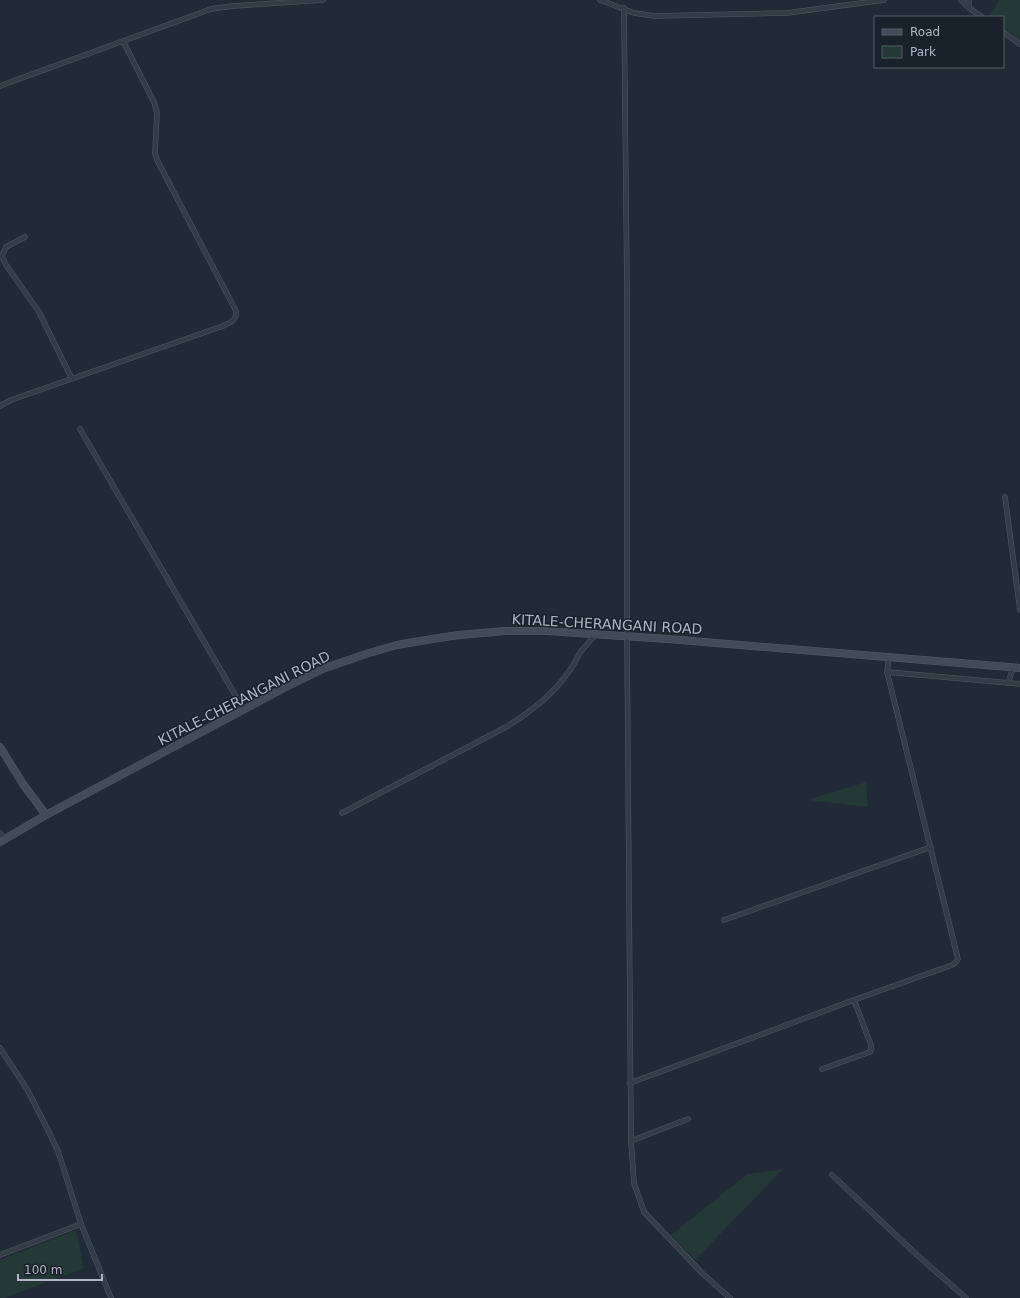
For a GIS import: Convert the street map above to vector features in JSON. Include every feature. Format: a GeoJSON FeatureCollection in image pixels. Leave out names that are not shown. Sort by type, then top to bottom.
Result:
{"type":"FeatureCollection","features":[{"type":"Feature","properties":{"kind":"main road","name":"KITALE-CHERANGANI ROAD"},"geometry":{"type":"LineString","coordinates":[[3,840],[46,815],[325,668],[397,645],[459,635],[506,631],[547,631],[627,636],[1016,668]]}},
{"type":"Feature","properties":{"kind":"main road"},"geometry":{"type":"LineString","coordinates":[[0,747],[23,784],[46,815]]}},
{"type":"Feature","properties":{"kind":"street"},"geometry":{"type":"LineString","coordinates":[[0,86],[211,9],[233,6],[323,0]]}},
{"type":"Feature","properties":{"kind":"street"},"geometry":{"type":"LineString","coordinates":[[600,0],[634,13],[655,16],[787,13],[884,0]]}},
{"type":"Feature","properties":{"kind":"street"},"geometry":{"type":"LineString","coordinates":[[961,0],[981,16]]}},
{"type":"Feature","properties":{"kind":"street"},"geometry":{"type":"LineString","coordinates":[[969,0],[969,8]]}},
{"type":"Feature","properties":{"kind":"street"},"geometry":{"type":"LineString","coordinates":[[624,8],[627,290],[627,636],[630,1082],[631,1141],[634,1183],[644,1212],[702,1273],[730,1298]]}},
{"type":"Feature","properties":{"kind":"street"},"geometry":{"type":"LineString","coordinates":[[1004,33],[1020,44]]}},
{"type":"Feature","properties":{"kind":"street"},"geometry":{"type":"LineString","coordinates":[[0,406],[11,400],[223,326],[233,321],[236,315],[232,304],[157,160],[155,153],[157,113],[154,102],[123,41]]}},
{"type":"Feature","properties":{"kind":"street"},"geometry":{"type":"LineString","coordinates":[[25,237],[6,247],[2,256],[6,266],[39,312],[72,379]]}},
{"type":"Feature","properties":{"kind":"street"},"geometry":{"type":"LineString","coordinates":[[80,429],[244,710]]}},
{"type":"Feature","properties":{"kind":"street"},"geometry":{"type":"LineString","coordinates":[[1005,497],[1020,610]]}},
{"type":"Feature","properties":{"kind":"street"},"geometry":{"type":"LineString","coordinates":[[342,813],[506,727],[534,709],[557,687],[581,652],[596,634]]}},
{"type":"Feature","properties":{"kind":"street"},"geometry":{"type":"LineString","coordinates":[[630,1082],[952,965],[958,959],[887,672],[889,658]]}},
{"type":"Feature","properties":{"kind":"street"},"geometry":{"type":"LineString","coordinates":[[1008,683],[1016,668]]}},
{"type":"Feature","properties":{"kind":"street"},"geometry":{"type":"LineString","coordinates":[[887,672],[1020,684]]}},
{"type":"Feature","properties":{"kind":"street"},"geometry":{"type":"LineString","coordinates":[[0,833],[3,840]]}},
{"type":"Feature","properties":{"kind":"street"},"geometry":{"type":"LineString","coordinates":[[724,920],[931,847]]}},
{"type":"Feature","properties":{"kind":"street"},"geometry":{"type":"LineString","coordinates":[[822,1069],[870,1052],[871,1050],[872,1045],[854,1000]]}},
{"type":"Feature","properties":{"kind":"street"},"geometry":{"type":"LineString","coordinates":[[0,1048],[26,1089],[58,1151],[81,1224],[111,1298]]}},
{"type":"Feature","properties":{"kind":"street"},"geometry":{"type":"LineString","coordinates":[[631,1141],[688,1119]]}},
{"type":"Feature","properties":{"kind":"street"},"geometry":{"type":"LineString","coordinates":[[832,1175],[966,1298]]}},
{"type":"Feature","properties":{"kind":"street"},"geometry":{"type":"LineString","coordinates":[[0,1255],[81,1224]]}},
{"type":"Feature","properties":{"kind":"green space"},"geometry":{"type":"Polygon","coordinates":[[[999,0],[1020,0],[1020,40],[1004,28],[1004,16],[989,16],[999,0]]]}},
{"type":"Feature","properties":{"kind":"green space"},"geometry":{"type":"Polygon","coordinates":[[[866,782],[868,807],[807,800],[866,782]]]}},
{"type":"Feature","properties":{"kind":"green space"},"geometry":{"type":"Polygon","coordinates":[[[783,1169],[695,1260],[671,1235],[747,1174],[783,1169]]]}},
{"type":"Feature","properties":{"kind":"green space"},"geometry":{"type":"Polygon","coordinates":[[[76,1230],[84,1268],[4,1298],[0,1298],[0,1260],[76,1230]]]}}]}
